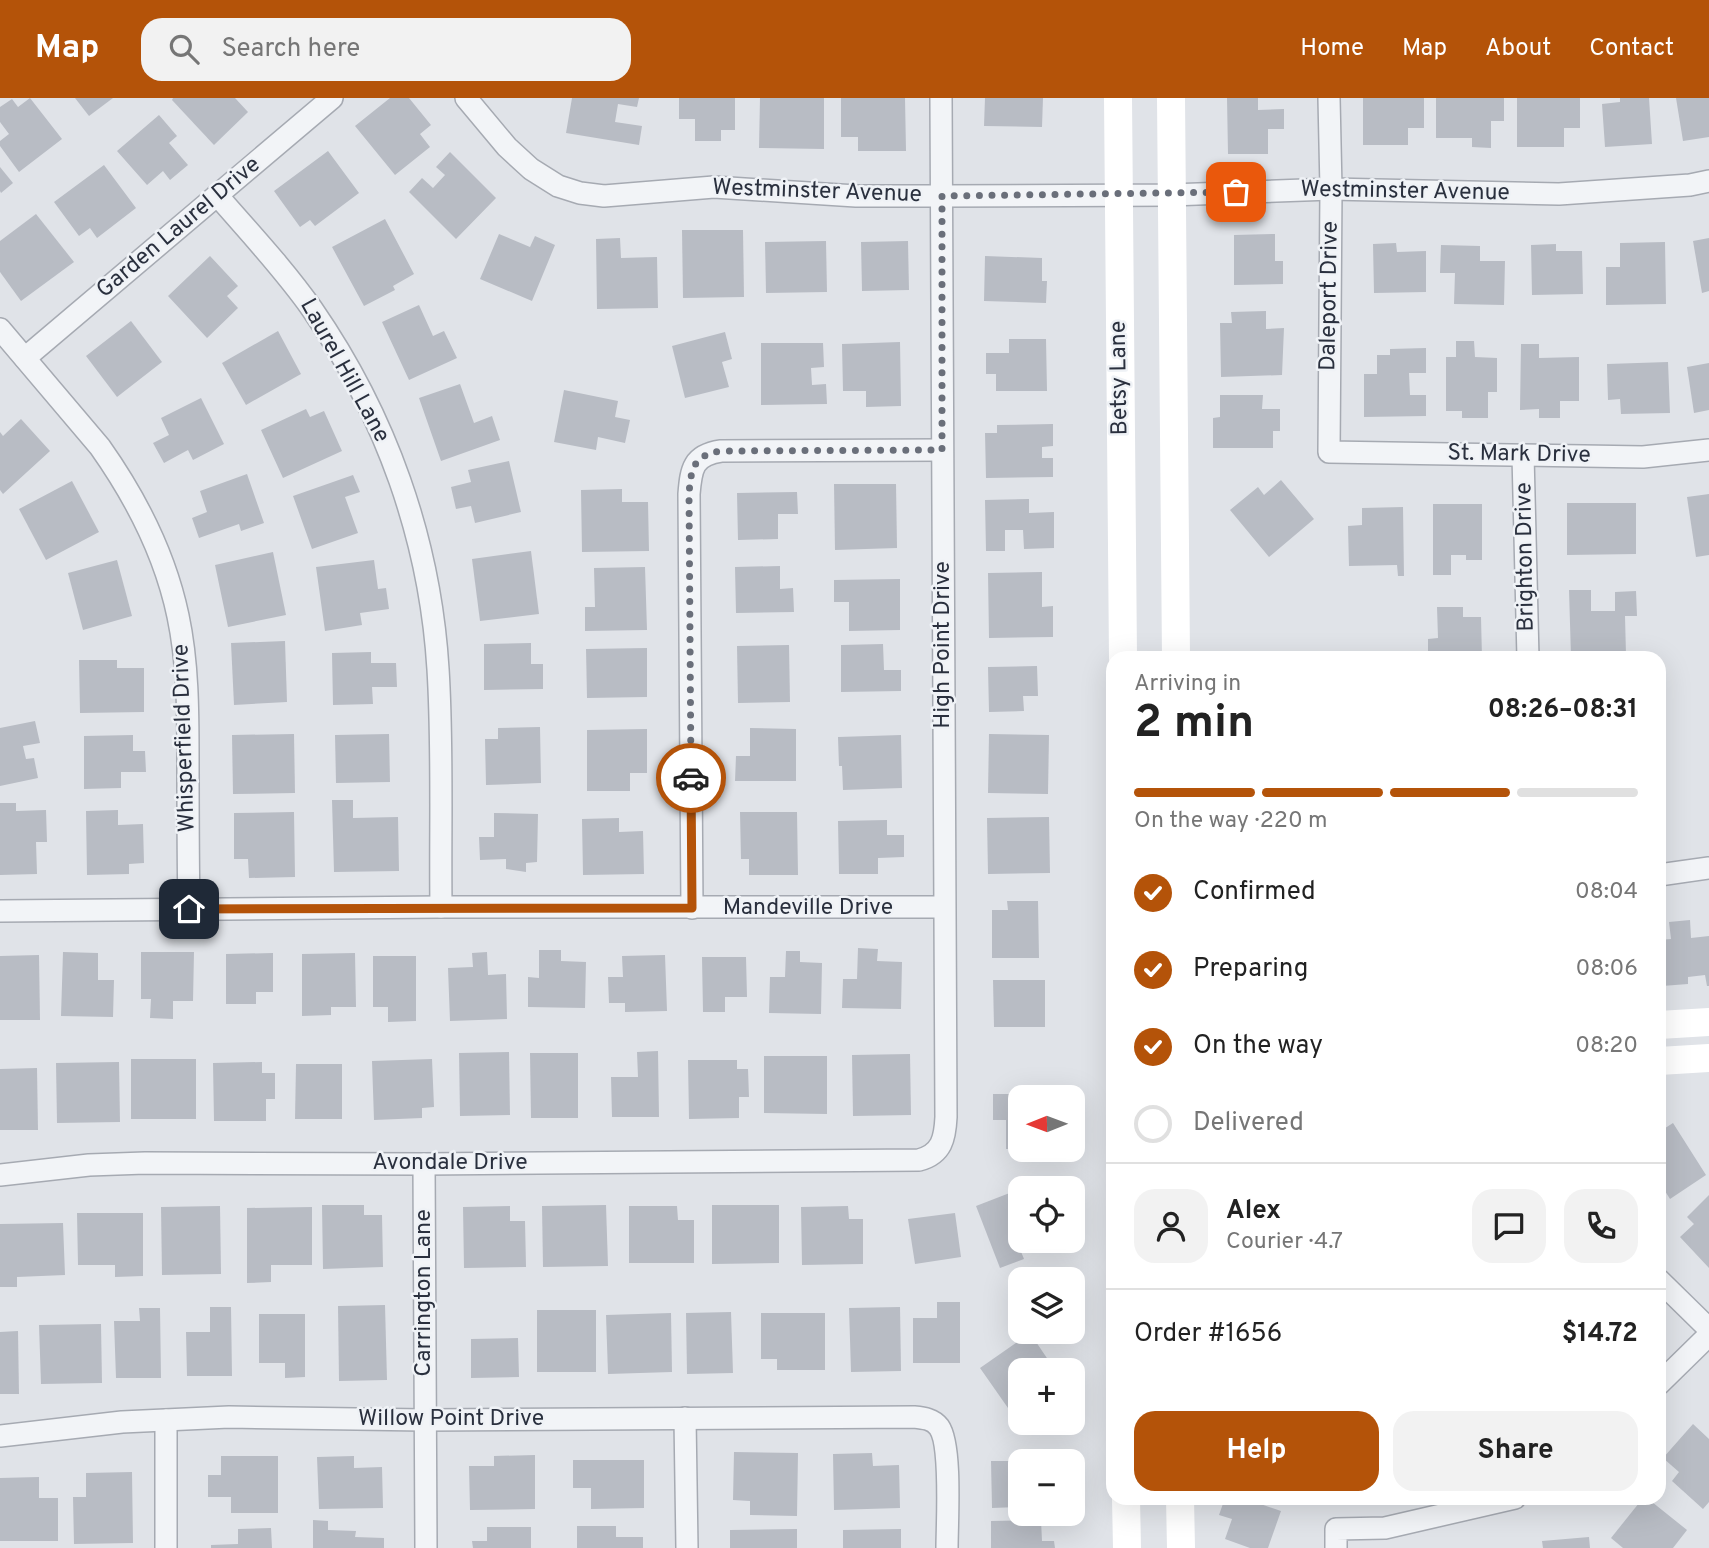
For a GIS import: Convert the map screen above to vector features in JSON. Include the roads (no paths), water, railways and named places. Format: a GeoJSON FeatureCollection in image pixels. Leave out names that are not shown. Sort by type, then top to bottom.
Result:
{"type":"FeatureCollection","features":[{"type":"Feature","properties":{"kind":"main road","name":"Betsy Lane"},"geometry":{"type":"LineString","coordinates":[[1118,98],[1123,651]]}},
{"type":"Feature","properties":{"kind":"main road"},"geometry":{"type":"LineString","coordinates":[[1171,98],[1176,651]]}},
{"type":"Feature","properties":{"kind":"main road"},"geometry":{"type":"LineString","coordinates":[[1666,1025],[1709,1022]]}},
{"type":"Feature","properties":{"kind":"main road"},"geometry":{"type":"LineString","coordinates":[[1666,1061],[1709,1058]]}},
{"type":"Feature","properties":{"kind":"main road"},"geometry":{"type":"LineString","coordinates":[[1126,1505],[1127,1548]]}},
{"type":"Feature","properties":{"kind":"main road"},"geometry":{"type":"LineString","coordinates":[[1181,1505],[1181,1548]]}},
{"type":"Feature","properties":{"kind":"street","name":"Garden Laurel Drive"},"geometry":{"type":"LineString","coordinates":[[25,358],[332,98]]}},
{"type":"Feature","properties":{"kind":"street","name":"Westminster Avenue"},"geometry":{"type":"LineString","coordinates":[[466,98],[507,147],[531,169],[558,186],[580,193],[604,196],[714,187],[856,196],[1171,195],[1331,189],[1559,194],[1690,185],[1709,181]]}},
{"type":"Feature","properties":{"kind":"street","name":"High Point Drive"},"geometry":{"type":"LineString","coordinates":[[901,1159],[929,1157],[937,1151],[945,1136],[941,98]]}},
{"type":"Feature","properties":{"kind":"street","name":"Daleport Drive"},"geometry":{"type":"LineString","coordinates":[[1329,98],[1329,452]]}},
{"type":"Feature","properties":{"kind":"street","name":"Laurel Hill Lane"},"geometry":{"type":"LineString","coordinates":[[217,195],[293,284],[334,343],[382,433],[413,520],[425,570],[438,670],[441,907]]}},
{"type":"Feature","properties":{"kind":"street","name":"Whisperfield Drive"},"geometry":{"type":"LineString","coordinates":[[0,329],[115,467],[152,534],[172,591],[178,616],[188,698],[189,909]]}},
{"type":"Feature","properties":{"kind":"street"},"geometry":{"type":"LineString","coordinates":[[692,908],[691,477],[699,458],[709,453],[734,450],[942,450]]}},
{"type":"Feature","properties":{"kind":"street","name":"St. Mark Drive"},"geometry":{"type":"LineString","coordinates":[[1329,452],[1643,457],[1709,450]]}},
{"type":"Feature","properties":{"kind":"street","name":"Brighton Drive"},"geometry":{"type":"LineString","coordinates":[[1523,455],[1528,651]]}},
{"type":"Feature","properties":{"kind":"street"},"geometry":{"type":"LineString","coordinates":[[1666,874],[1709,868]]}},
{"type":"Feature","properties":{"kind":"street","name":"Mandeville Drive"},"geometry":{"type":"LineString","coordinates":[[0,911],[441,907],[943,907]]}},
{"type":"Feature","properties":{"kind":"street","name":"Avondale Drive"},"geometry":{"type":"LineString","coordinates":[[0,1175],[89,1165],[145,1163],[424,1164],[901,1159]]}},
{"type":"Feature","properties":{"kind":"street","name":"Carrington Lane"},"geometry":{"type":"LineString","coordinates":[[424,1164],[426,1548]]}},
{"type":"Feature","properties":{"kind":"street"},"geometry":{"type":"LineString","coordinates":[[1666,1287],[1709,1329]]}},
{"type":"Feature","properties":{"kind":"street"},"geometry":{"type":"LineString","coordinates":[[1666,1377],[1709,1335]]}},
{"type":"Feature","properties":{"kind":"street","name":"Willow Point Drive"},"geometry":{"type":"LineString","coordinates":[[0,1436],[122,1422],[229,1417],[424,1420],[926,1418],[937,1424],[943,1434],[947,1548]]}},
{"type":"Feature","properties":{"kind":"street"},"geometry":{"type":"LineString","coordinates":[[685,1418],[687,1548]]}},
{"type":"Feature","properties":{"kind":"street"},"geometry":{"type":"LineString","coordinates":[[166,1420],[166,1548]]}},
{"type":"Feature","properties":{"kind":"street"},"geometry":{"type":"LineString","coordinates":[[1336,1539],[1485,1505]]}}]}
